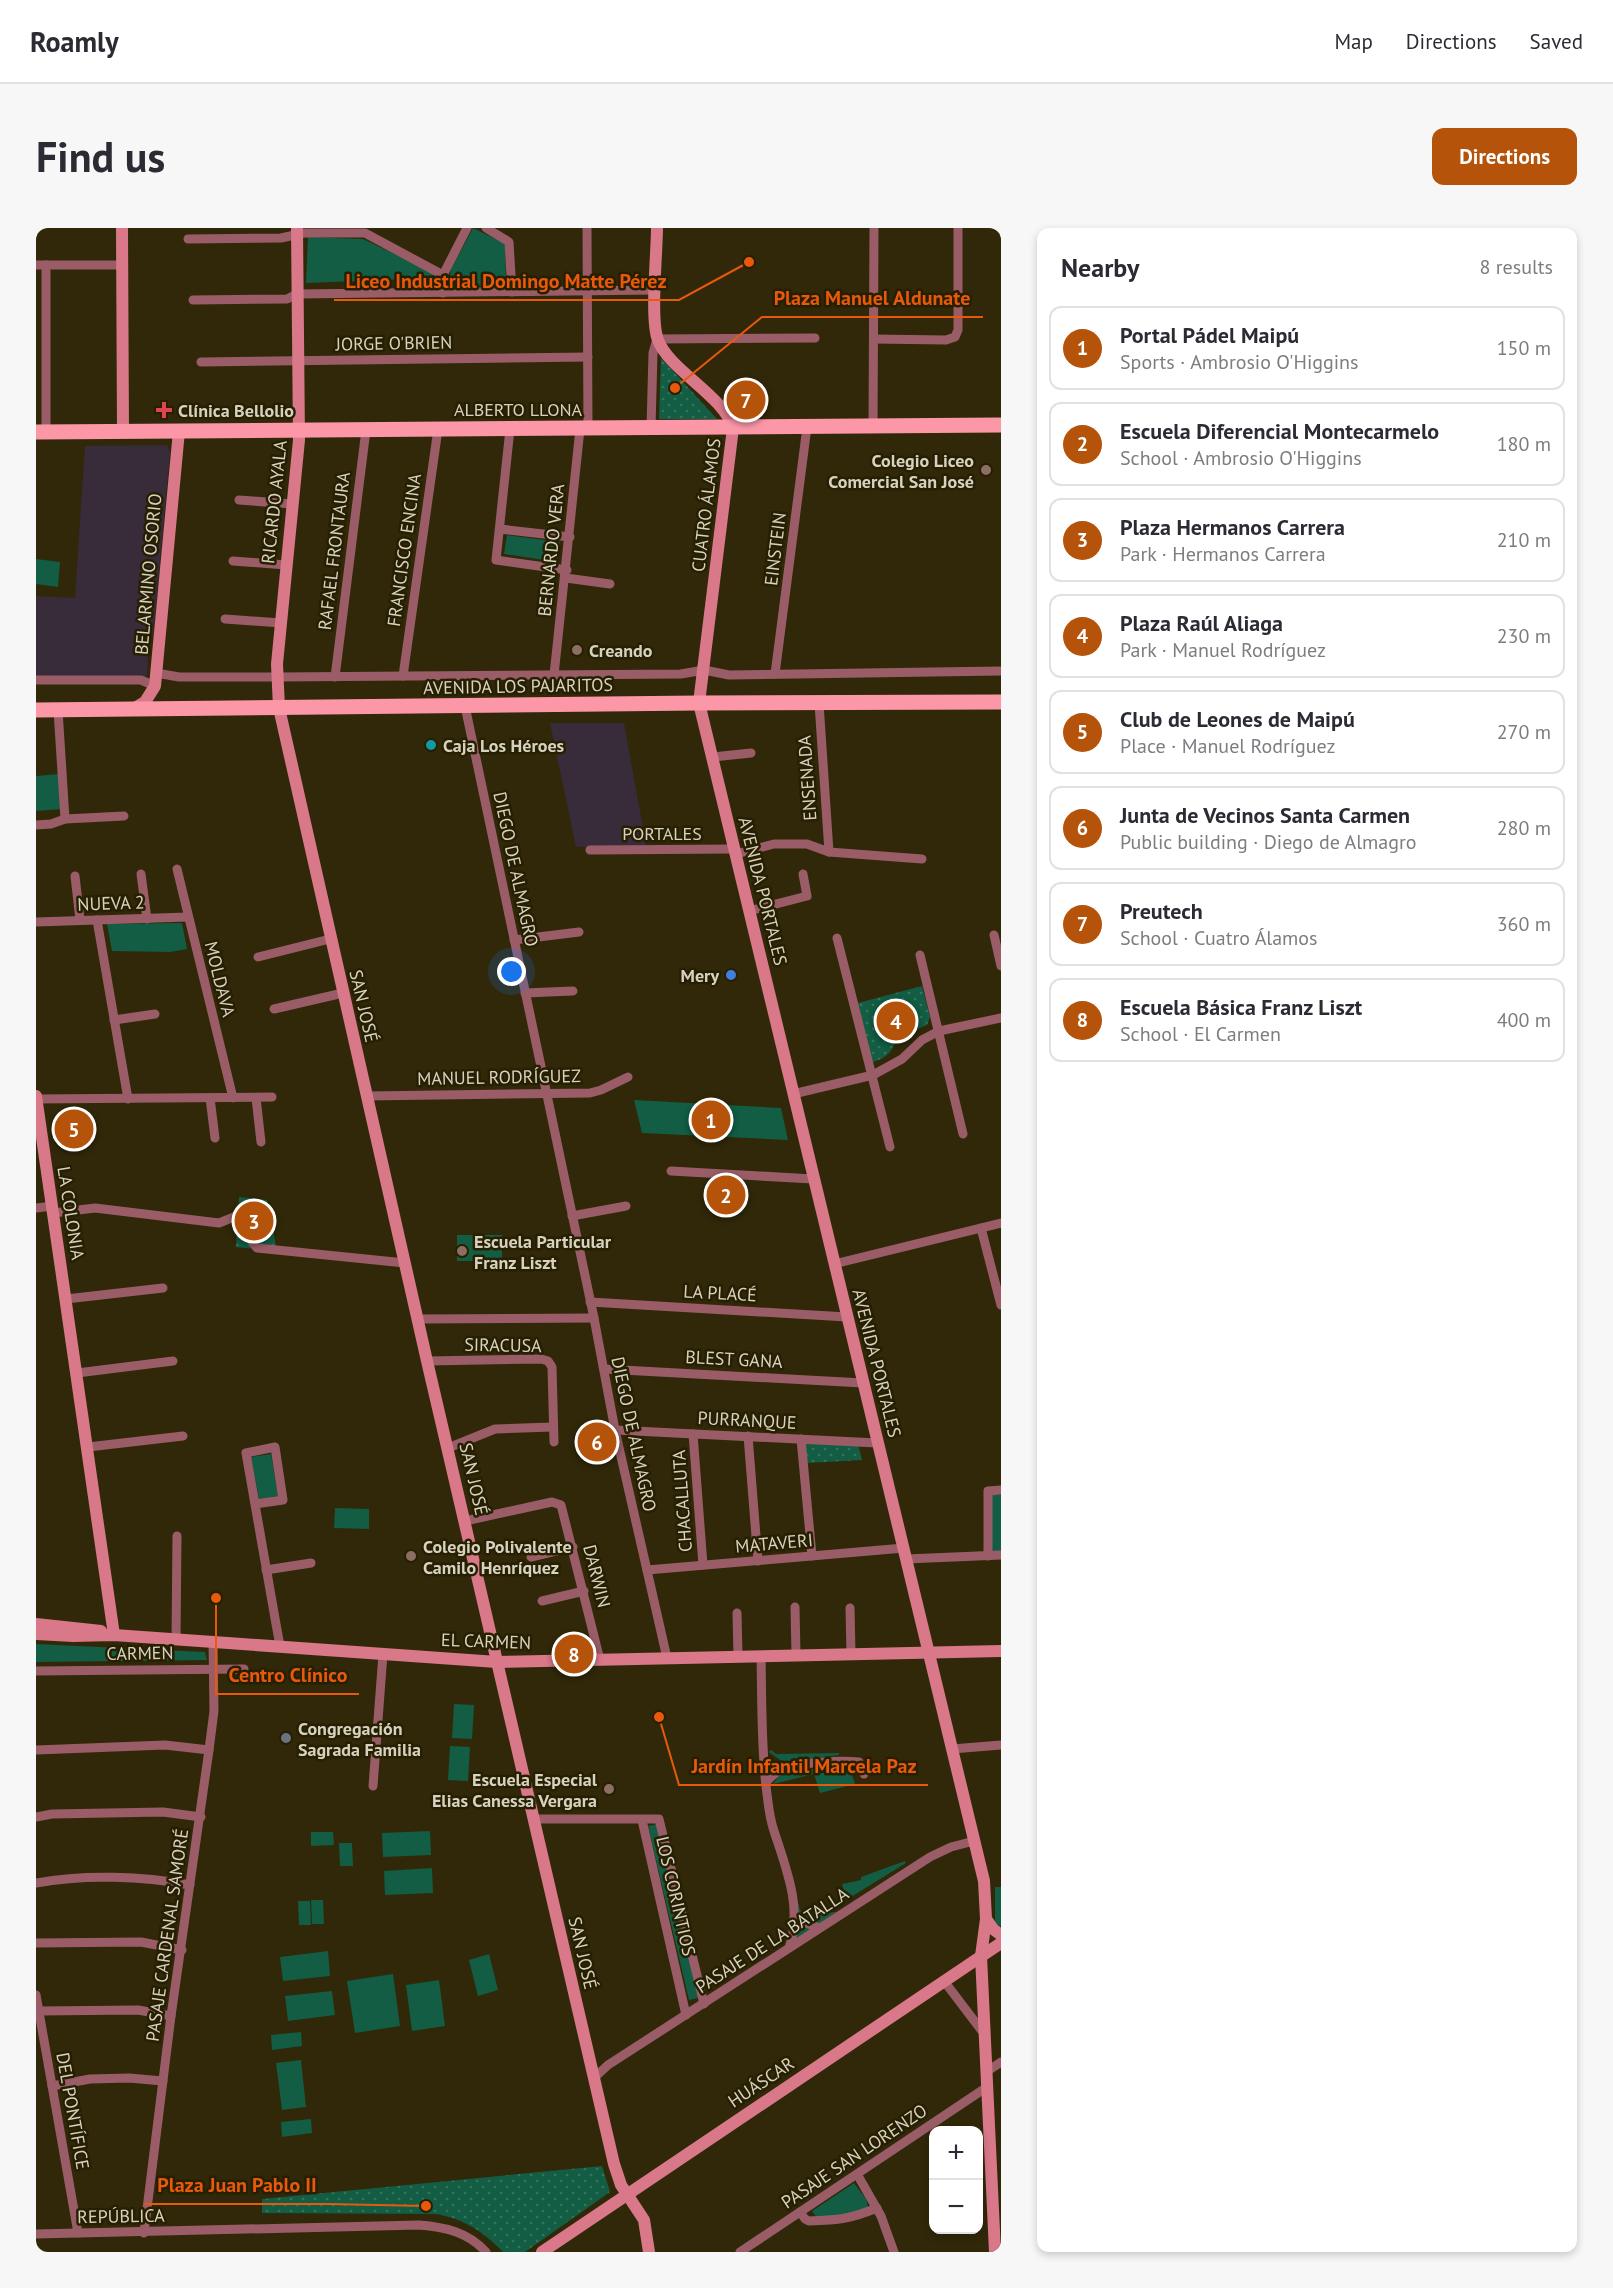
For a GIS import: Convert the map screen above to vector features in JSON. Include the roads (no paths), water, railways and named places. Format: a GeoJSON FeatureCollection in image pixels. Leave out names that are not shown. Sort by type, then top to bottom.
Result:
{"type":"FeatureCollection","features":[{"type":"Feature","properties":{"kind":"main road","name":"ALBERTO LLONA"},"geometry":{"type":"LineString","coordinates":[[41,432],[1001,425]]}},
{"type":"Feature","properties":{"kind":"main road","name":"AVENIDA LOS PAJARITOS"},"geometry":{"type":"LineString","coordinates":[[36,710],[1001,702]]}},
{"type":"Feature","properties":{"kind":"street"},"geometry":{"type":"LineString","coordinates":[[122,228],[123,432]]}},
{"type":"Feature","properties":{"kind":"street"},"geometry":{"type":"LineString","coordinates":[[443,293],[443,274],[467,228]]}},
{"type":"Feature","properties":{"kind":"street"},"geometry":{"type":"LineString","coordinates":[[486,228],[509,242],[512,292]]}},
{"type":"Feature","properties":{"kind":"street","name":"BERNARDO VERA"},"geometry":{"type":"LineString","coordinates":[[554,675],[584,429],[588,357],[587,228]]}},
{"type":"Feature","properties":{"kind":"street"},"geometry":{"type":"LineString","coordinates":[[651,428],[653,353],[657,339],[655,290],[657,228]]}},
{"type":"Feature","properties":{"kind":"street"},"geometry":{"type":"LineString","coordinates":[[873,427],[874,228]]}},
{"type":"Feature","properties":{"kind":"street"},"geometry":{"type":"LineString","coordinates":[[874,339],[946,340],[955,337],[958,330],[958,228]]}},
{"type":"Feature","properties":{"kind":"street"},"geometry":{"type":"LineString","coordinates":[[188,239],[281,238],[297,231],[366,233],[443,274]]}},
{"type":"Feature","properties":{"kind":"street","name":"RICARDO AYALA"},"geometry":{"type":"LineString","coordinates":[[279,708],[277,677],[299,430],[297,231]]}},
{"type":"Feature","properties":{"kind":"street"},"geometry":{"type":"LineString","coordinates":[[41,432],[41,265],[123,265]]}},
{"type":"Feature","properties":{"kind":"street"},"geometry":{"type":"LineString","coordinates":[[193,300],[287,299],[297,294],[655,290]]}},
{"type":"Feature","properties":{"kind":"street"},"geometry":{"type":"LineString","coordinates":[[657,339],[815,338]]}},
{"type":"Feature","properties":{"kind":"street","name":"CUATRO ÁLAMOS"},"geometry":{"type":"LineString","coordinates":[[657,339],[668,355],[726,413],[733,428],[699,703]]}},
{"type":"Feature","properties":{"kind":"street","name":"JORGE O'BRIEN"},"geometry":{"type":"LineString","coordinates":[[201,362],[588,357]]}},
{"type":"Feature","properties":{"kind":"street","name":"EINSTEIN"},"geometry":{"type":"LineString","coordinates":[[775,674],[807,428]]}},
{"type":"Feature","properties":{"kind":"street","name":"FRANCISCO ENCINA"},"geometry":{"type":"LineString","coordinates":[[403,676],[438,429]]}},
{"type":"Feature","properties":{"kind":"street"},"geometry":{"type":"LineString","coordinates":[[510,429],[496,560],[610,584]]}},
{"type":"Feature","properties":{"kind":"street","name":"RAFAEL FRONTAURA"},"geometry":{"type":"LineString","coordinates":[[335,676],[366,430]]}},
{"type":"Feature","properties":{"kind":"street","name":"BELARMINO OSORIO"},"geometry":{"type":"LineString","coordinates":[[155,686],[179,431]]}},
{"type":"Feature","properties":{"kind":"street"},"geometry":{"type":"LineString","coordinates":[[239,500],[292,504]]}},
{"type":"Feature","properties":{"kind":"street"},"geometry":{"type":"LineString","coordinates":[[500,529],[570,537]]}},
{"type":"Feature","properties":{"kind":"street"},"geometry":{"type":"LineString","coordinates":[[233,561],[286,565]]}},
{"type":"Feature","properties":{"kind":"street"},"geometry":{"type":"LineString","coordinates":[[225,619],[281,623]]}},
{"type":"Feature","properties":{"kind":"street","name":"AVENIDA LOS PAJARITOS"},"geometry":{"type":"LineString","coordinates":[[156,673],[179,677],[277,677],[681,674],[704,670],[723,675],[1001,671]]}},
{"type":"Feature","properties":{"kind":"street"},"geometry":{"type":"LineString","coordinates":[[36,680],[141,680],[155,686],[145,702],[132,709]]}},
{"type":"Feature","properties":{"kind":"street","name":"AVENIDA PORTALES"},"geometry":{"type":"LineString","coordinates":[[699,703],[984,1881],[986,1919],[981,1956],[986,2072],[997,2209],[995,2252]]}},
{"type":"Feature","properties":{"kind":"street","name":"ENSENADA"},"geometry":{"type":"LineString","coordinates":[[819,703],[829,852]]}},
{"type":"Feature","properties":{"kind":"street","name":"DIEGO DE ALMAGRO"},"geometry":{"type":"LineString","coordinates":[[465,706],[594,1318],[615,1430],[667,1658]]}},
{"type":"Feature","properties":{"kind":"street","name":"SAN JOSÉ"},"geometry":{"type":"LineString","coordinates":[[279,708],[427,1361],[617,2178],[644,2220],[648,2252]]}},
{"type":"Feature","properties":{"kind":"street"},"geometry":{"type":"LineString","coordinates":[[58,710],[64,819]]}},
{"type":"Feature","properties":{"kind":"street"},"geometry":{"type":"LineString","coordinates":[[712,757],[751,753]]}},
{"type":"Feature","properties":{"kind":"street"},"geometry":{"type":"LineString","coordinates":[[36,825],[51,824],[64,819],[124,816]]}},
{"type":"Feature","properties":{"kind":"street","name":"ENSENADA"},"geometry":{"type":"LineString","coordinates":[[735,852],[774,844],[807,844],[829,852],[922,859]]}},
{"type":"Feature","properties":{"kind":"street","name":"PORTALES"},"geometry":{"type":"LineString","coordinates":[[590,850],[735,852]]}},
{"type":"Feature","properties":{"kind":"street","name":"MOLDAVA"},"geometry":{"type":"LineString","coordinates":[[177,869],[233,1098]]}},
{"type":"Feature","properties":{"kind":"street"},"geometry":{"type":"LineString","coordinates":[[141,874],[147,919]]}},
{"type":"Feature","properties":{"kind":"street"},"geometry":{"type":"LineString","coordinates":[[749,911],[807,896],[803,874]]}},
{"type":"Feature","properties":{"kind":"street"},"geometry":{"type":"LineString","coordinates":[[75,876],[80,920]]}},
{"type":"Feature","properties":{"kind":"street","name":"NUEVA 2"},"geometry":{"type":"LineString","coordinates":[[36,922],[188,917]]}},
{"type":"Feature","properties":{"kind":"street"},"geometry":{"type":"LineString","coordinates":[[97,920],[128,1099]]}},
{"type":"Feature","properties":{"kind":"street"},"geometry":{"type":"LineString","coordinates":[[514,940],[579,932]]}},
{"type":"Feature","properties":{"kind":"street"},"geometry":{"type":"LineString","coordinates":[[994,935],[1001,966]]}},
{"type":"Feature","properties":{"kind":"street"},"geometry":{"type":"LineString","coordinates":[[837,938],[890,1148]]}},
{"type":"Feature","properties":{"kind":"street"},"geometry":{"type":"LineString","coordinates":[[258,957],[330,939]]}},
{"type":"Feature","properties":{"kind":"street"},"geometry":{"type":"LineString","coordinates":[[920,955],[963,1134]]}},
{"type":"Feature","properties":{"kind":"street"},"geometry":{"type":"LineString","coordinates":[[525,993],[573,991]]}},
{"type":"Feature","properties":{"kind":"street"},"geometry":{"type":"LineString","coordinates":[[274,1009],[343,993]]}},
{"type":"Feature","properties":{"kind":"street"},"geometry":{"type":"LineString","coordinates":[[114,1020],[155,1014]]}},
{"type":"Feature","properties":{"kind":"street"},"geometry":{"type":"LineString","coordinates":[[793,1094],[873,1075],[902,1059],[922,1040],[939,1031],[1001,1018]]}},
{"type":"Feature","properties":{"kind":"street","name":"MANUEL RODRÍGUEZ"},"geometry":{"type":"LineString","coordinates":[[367,1096],[596,1092],[628,1077]]}},
{"type":"Feature","properties":{"kind":"street"},"geometry":{"type":"LineString","coordinates":[[36,1098],[273,1097]]}},
{"type":"Feature","properties":{"kind":"street","name":"LA COLONIA"},"geometry":{"type":"LineString","coordinates":[[36,1098],[114,1635]]}},
{"type":"Feature","properties":{"kind":"street"},"geometry":{"type":"LineString","coordinates":[[210,1098],[215,1138]]}},
{"type":"Feature","properties":{"kind":"street"},"geometry":{"type":"LineString","coordinates":[[256,1098],[261,1142]]}},
{"type":"Feature","properties":{"kind":"street"},"geometry":{"type":"LineString","coordinates":[[671,1171],[813,1179]]}},
{"type":"Feature","properties":{"kind":"street"},"geometry":{"type":"LineString","coordinates":[[572,1216],[626,1206]]}},
{"type":"Feature","properties":{"kind":"street"},"geometry":{"type":"LineString","coordinates":[[36,1208],[52,1210],[95,1208],[219,1222],[239,1215],[244,1219],[253,1244],[257,1248],[405,1263]]}},
{"type":"Feature","properties":{"kind":"street"},"geometry":{"type":"LineString","coordinates":[[834,1264],[1001,1222]]}},
{"type":"Feature","properties":{"kind":"street"},"geometry":{"type":"LineString","coordinates":[[981,1228],[1001,1305]]}},
{"type":"Feature","properties":{"kind":"street"},"geometry":{"type":"LineString","coordinates":[[66,1299],[163,1288]]}},
{"type":"Feature","properties":{"kind":"street","name":"LA PLACÉ"},"geometry":{"type":"LineString","coordinates":[[590,1302],[847,1317]]}},
{"type":"Feature","properties":{"kind":"street"},"geometry":{"type":"LineString","coordinates":[[418,1319],[594,1318]]}},
{"type":"Feature","properties":{"kind":"street"},"geometry":{"type":"LineString","coordinates":[[77,1373],[173,1361]]}},
{"type":"Feature","properties":{"kind":"street","name":"SIRACUSA"},"geometry":{"type":"LineString","coordinates":[[427,1361],[548,1361],[552,1367],[554,1442]]}},
{"type":"Feature","properties":{"kind":"street","name":"BLEST GANA"},"geometry":{"type":"LineString","coordinates":[[604,1369],[863,1383]]}},
{"type":"Feature","properties":{"kind":"street"},"geometry":{"type":"LineString","coordinates":[[448,1448],[495,1429],[553,1426]]}},
{"type":"Feature","properties":{"kind":"street","name":"PURRANQUE"},"geometry":{"type":"LineString","coordinates":[[615,1430],[877,1443]]}},
{"type":"Feature","properties":{"kind":"street","name":"CHACALLUTA"},"geometry":{"type":"LineString","coordinates":[[693,1434],[703,1565]]}},
{"type":"Feature","properties":{"kind":"street"},"geometry":{"type":"LineString","coordinates":[[748,1436],[758,1561]]}},
{"type":"Feature","properties":{"kind":"street"},"geometry":{"type":"LineString","coordinates":[[88,1447],[183,1437]]}},
{"type":"Feature","properties":{"kind":"street"},"geometry":{"type":"LineString","coordinates":[[801,1439],[812,1556]]}},
{"type":"Feature","properties":{"kind":"street"},"geometry":{"type":"LineString","coordinates":[[255,1504],[283,1500],[275,1447],[246,1453],[280,1646]]}},
{"type":"Feature","properties":{"kind":"street"},"geometry":{"type":"LineString","coordinates":[[988,1556],[988,1491],[1001,1490]]}},
{"type":"Feature","properties":{"kind":"street","name":"DARWIN"},"geometry":{"type":"LineString","coordinates":[[465,1521],[552,1502],[558,1503],[562,1508],[573,1547],[600,1660]]}},
{"type":"Feature","properties":{"kind":"street"},"geometry":{"type":"LineString","coordinates":[[176,1639],[177,1536]]}},
{"type":"Feature","properties":{"kind":"street"},"geometry":{"type":"LineString","coordinates":[[531,1557],[573,1547]]}},
{"type":"Feature","properties":{"kind":"street","name":"MATAVERI"},"geometry":{"type":"LineString","coordinates":[[647,1570],[812,1556],[905,1553],[1001,1555]]}},
{"type":"Feature","properties":{"kind":"street"},"geometry":{"type":"LineString","coordinates":[[266,1570],[310,1563]]}},
{"type":"Feature","properties":{"kind":"street"},"geometry":{"type":"LineString","coordinates":[[542,1601],[584,1592]]}},
{"type":"Feature","properties":{"kind":"street"},"geometry":{"type":"LineString","coordinates":[[795,1607],[796,1655]]}},
{"type":"Feature","properties":{"kind":"street"},"geometry":{"type":"LineString","coordinates":[[850,1608],[851,1654]]}},
{"type":"Feature","properties":{"kind":"street"},"geometry":{"type":"LineString","coordinates":[[737,1613],[738,1656]]}},
{"type":"Feature","properties":{"kind":"street","name":"EL CARMEN"},"geometry":{"type":"LineString","coordinates":[[36,1624],[89,1628],[114,1635]]}},
{"type":"Feature","properties":{"kind":"street","name":"EL CARMEN"},"geometry":{"type":"LineString","coordinates":[[36,1634],[114,1635],[497,1662],[1001,1651]]}},
{"type":"Feature","properties":{"kind":"street","name":"PASAJE CARDENAL SAMORÉ"},"geometry":{"type":"LineString","coordinates":[[144,2233],[171,2016],[201,1817],[214,1711],[213,1642]]}},
{"type":"Feature","properties":{"kind":"street"},"geometry":{"type":"LineString","coordinates":[[373,1786],[383,1654]]}},
{"type":"Feature","properties":{"kind":"street"},"geometry":{"type":"LineString","coordinates":[[761,1656],[766,1782],[771,1821],[790,1877],[794,1918],[794,1930],[789,1948]]}},
{"type":"Feature","properties":{"kind":"street","name":"CARMEN"},"geometry":{"type":"LineString","coordinates":[[36,1671],[243,1669]]}},
{"type":"Feature","properties":{"kind":"street"},"geometry":{"type":"LineString","coordinates":[[36,1750],[165,1744],[209,1750]]}},
{"type":"Feature","properties":{"kind":"street"},"geometry":{"type":"LineString","coordinates":[[952,1749],[1001,1745]]}},
{"type":"Feature","properties":{"kind":"street"},"geometry":{"type":"LineString","coordinates":[[764,1754],[774,1765],[782,1768],[848,1761],[859,1762],[864,1774]]}},
{"type":"Feature","properties":{"kind":"street"},"geometry":{"type":"LineString","coordinates":[[766,1782],[778,1772],[792,1767]]}},
{"type":"Feature","properties":{"kind":"street"},"geometry":{"type":"LineString","coordinates":[[36,1817],[52,1814],[163,1812],[201,1817]]}},
{"type":"Feature","properties":{"kind":"street","name":"LOS CORINTIOS"},"geometry":{"type":"LineString","coordinates":[[533,1819],[658,1819],[704,2004]]}},
{"type":"Feature","properties":{"kind":"street","name":"LOS CORINTIOS"},"geometry":{"type":"LineString","coordinates":[[642,1820],[686,2015]]}},
{"type":"Feature","properties":{"kind":"street","name":"PASAJE DE LA BATALLA"},"geometry":{"type":"LineString","coordinates":[[594,2078],[608,2065],[936,1853],[974,1841]]}},
{"type":"Feature","properties":{"kind":"street"},"geometry":{"type":"LineString","coordinates":[[36,1882],[56,1879],[155,1878],[190,1885]]}},
{"type":"Feature","properties":{"kind":"street"},"geometry":{"type":"LineString","coordinates":[[794,1918],[819,1928]]}},
{"type":"Feature","properties":{"kind":"street"},"geometry":{"type":"LineString","coordinates":[[986,1919],[1001,1935]]}},
{"type":"Feature","properties":{"kind":"street"},"geometry":{"type":"LineString","coordinates":[[36,1943],[141,1942],[182,1950]]}},
{"type":"Feature","properties":{"kind":"street","name":"HUÁSCAR"},"geometry":{"type":"LineString","coordinates":[[542,2252],[1001,1943]]}},
{"type":"Feature","properties":{"kind":"street"},"geometry":{"type":"LineString","coordinates":[[944,1981],[985,2035]]}},
{"type":"Feature","properties":{"kind":"street","name":"DEL PONTÍFICE"},"geometry":{"type":"LineString","coordinates":[[36,1995],[78,2233]]}},
{"type":"Feature","properties":{"kind":"street"},"geometry":{"type":"LineString","coordinates":[[39,2011],[138,2010],[171,2016]]}},
{"type":"Feature","properties":{"kind":"street"},"geometry":{"type":"LineString","coordinates":[[986,2072],[1001,2062]]}},
{"type":"Feature","properties":{"kind":"street"},"geometry":{"type":"LineString","coordinates":[[52,2086],[90,2079],[129,2078],[163,2081]]}},
{"type":"Feature","properties":{"kind":"street","name":"PASAJE SAN LORENZO"},"geometry":{"type":"LineString","coordinates":[[740,2252],[987,2087]]}},
{"type":"Feature","properties":{"kind":"street"},"geometry":{"type":"LineString","coordinates":[[857,2174],[877,2208],[894,2252]]}},
{"type":"Feature","properties":{"kind":"street"},"geometry":{"type":"LineString","coordinates":[[800,2212],[805,2219],[810,2221],[842,2220],[877,2208]]}},
{"type":"Feature","properties":{"kind":"street","name":"REPÚBLICA"},"geometry":{"type":"LineString","coordinates":[[36,2234],[434,2226],[452,2229],[464,2235],[486,2252]]}},
{"type":"Feature","properties":{"kind":"place","name":"Liceo Industrial Domingo Matte Pérez"},"geometry":{"type":"Point","coordinates":[749,262]}},
{"type":"Feature","properties":{"kind":"place","name":"Plaza Manuel Aldunate"},"geometry":{"type":"Point","coordinates":[675,388]}},
{"type":"Feature","properties":{"kind":"place","name":"Preutech"},"geometry":{"type":"Point","coordinates":[746,400]}},
{"type":"Feature","properties":{"kind":"place","name":"Clínica Bellolio"},"geometry":{"type":"Point","coordinates":[164,410]}},
{"type":"Feature","properties":{"kind":"place","name":"Colegio Liceo Comercial San José"},"geometry":{"type":"Point","coordinates":[986,470]}},
{"type":"Feature","properties":{"kind":"place","name":"Creando"},"geometry":{"type":"Point","coordinates":[577,650]}},
{"type":"Feature","properties":{"kind":"place","name":"Caja Los Héroes"},"geometry":{"type":"Point","coordinates":[431,745]}},
{"type":"Feature","properties":{"kind":"place","name":"Mery"},"geometry":{"type":"Point","coordinates":[731,975]}},
{"type":"Feature","properties":{"kind":"place","name":"Plaza Raúl Aliaga"},"geometry":{"type":"Point","coordinates":[896,1021]}},
{"type":"Feature","properties":{"kind":"place","name":"Portal Pádel Maipú"},"geometry":{"type":"Point","coordinates":[711,1120]}},
{"type":"Feature","properties":{"kind":"place","name":"Club de Leones de Maipú"},"geometry":{"type":"Point","coordinates":[74,1129]}},
{"type":"Feature","properties":{"kind":"place","name":"Escuela Diferencial Montecarmelo"},"geometry":{"type":"Point","coordinates":[726,1195]}},
{"type":"Feature","properties":{"kind":"place","name":"Plaza Hermanos Carrera"},"geometry":{"type":"Point","coordinates":[254,1221]}},
{"type":"Feature","properties":{"kind":"place","name":"Escuela Particular Franz Liszt"},"geometry":{"type":"Point","coordinates":[462,1251]}},
{"type":"Feature","properties":{"kind":"place","name":"Junta de Vecinos Santa Carmen"},"geometry":{"type":"Point","coordinates":[597,1442]}},
{"type":"Feature","properties":{"kind":"place","name":"Colegio Polivalente Camilo Henríquez"},"geometry":{"type":"Point","coordinates":[411,1556]}},
{"type":"Feature","properties":{"kind":"place","name":"Centro Clínico"},"geometry":{"type":"Point","coordinates":[216,1598]}},
{"type":"Feature","properties":{"kind":"place","name":"Escuela Básica Franz Liszt"},"geometry":{"type":"Point","coordinates":[574,1654]}},
{"type":"Feature","properties":{"kind":"place","name":"Jardín Infantil Marcela Paz"},"geometry":{"type":"Point","coordinates":[659,1717]}},
{"type":"Feature","properties":{"kind":"place","name":"Congregación Sagrada Familia"},"geometry":{"type":"Point","coordinates":[286,1738]}},
{"type":"Feature","properties":{"kind":"place","name":"Escuela Especial Elias Canessa Vergara"},"geometry":{"type":"Point","coordinates":[609,1789]}},
{"type":"Feature","properties":{"kind":"place","name":"Plaza Juan Pablo II"},"geometry":{"type":"Point","coordinates":[426,2206]}}]}
